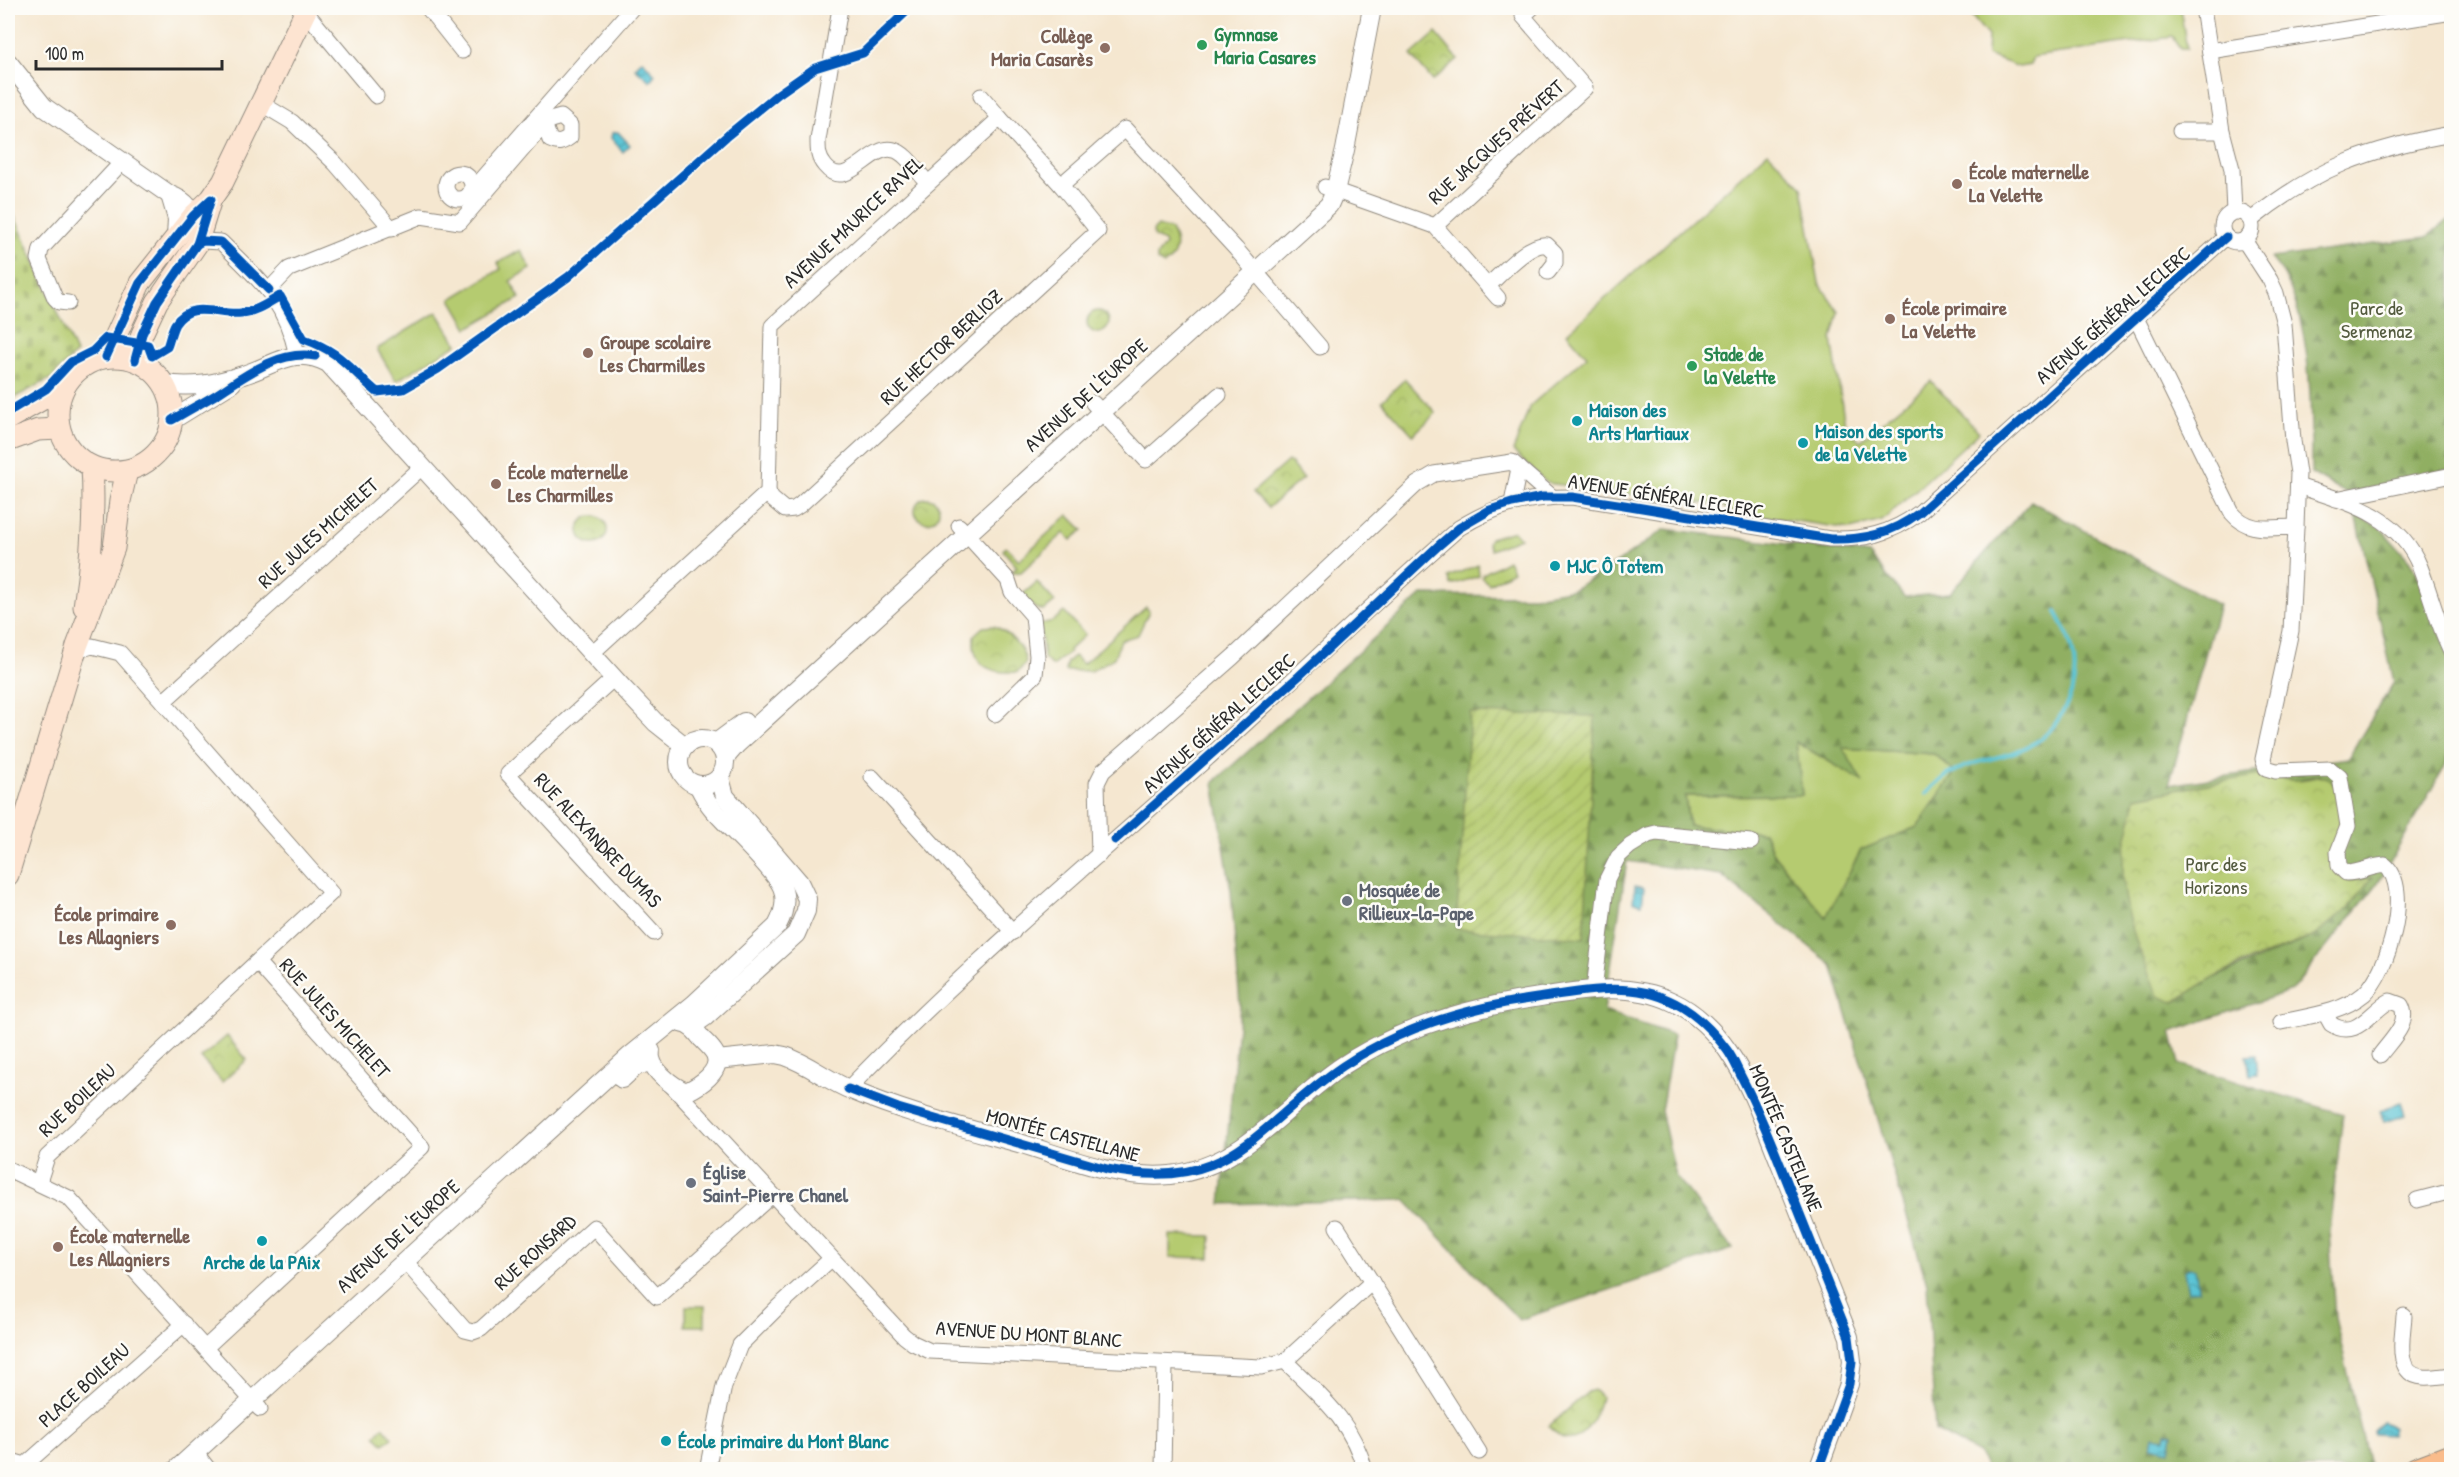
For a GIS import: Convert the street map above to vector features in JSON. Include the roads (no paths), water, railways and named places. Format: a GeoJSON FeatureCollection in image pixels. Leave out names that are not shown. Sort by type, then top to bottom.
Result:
{"type":"FeatureCollection","features":[{"type":"Feature","properties":{"kind":"main road"},"geometry":{"type":"LineString","coordinates":[[106,357],[140,283],[223,182],[306,9]]}},
{"type":"Feature","properties":{"kind":"main road"},"geometry":{"type":"LineString","coordinates":[[135,360],[142,334],[157,302],[197,244],[211,199]]}},
{"type":"Feature","properties":{"kind":"main road"},"geometry":{"type":"LineString","coordinates":[[106,357],[135,360],[152,370],[164,384],[171,401],[172,420],[168,437],[158,453],[144,464],[127,471],[109,471],[92,467],[71,452],[60,429],[59,401],[64,387],[75,373],[90,363],[106,357]]}},
{"type":"Feature","properties":{"kind":"main road"},"geometry":{"type":"LineString","coordinates":[[8,416],[64,387]]}},
{"type":"Feature","properties":{"kind":"main road"},"geometry":{"type":"LineString","coordinates":[[8,441],[38,430],[60,429]]}},
{"type":"Feature","properties":{"kind":"main road"},"geometry":{"type":"LineString","coordinates":[[76,649],[92,543],[94,501],[92,467]]}},
{"type":"Feature","properties":{"kind":"main road"},"geometry":{"type":"LineString","coordinates":[[8,875],[76,649],[114,548],[120,501],[127,471]]}},
{"type":"Feature","properties":{"kind":"main road"},"geometry":{"type":"LineString","coordinates":[[2415,1470],[2451,1456]]}},
{"type":"Feature","properties":{"kind":"street"},"geometry":{"type":"LineString","coordinates":[[429,8],[462,51]]}},
{"type":"Feature","properties":{"kind":"street"},"geometry":{"type":"LineString","coordinates":[[471,192],[632,8]]}},
{"type":"Feature","properties":{"kind":"street"},"geometry":{"type":"LineString","coordinates":[[840,8],[818,141],[821,162],[828,171],[843,174],[853,171],[882,150],[892,149],[900,152],[927,182]]}},
{"type":"Feature","properties":{"kind":"street","name":"AVENUE DE L'EUROPE"},"geometry":{"type":"LineString","coordinates":[[721,750],[746,736],[964,530],[1251,267],[1329,205],[1361,8]]}},
{"type":"Feature","properties":{"kind":"street","name":"AVENUE DE L'EUROPE"},"geometry":{"type":"LineString","coordinates":[[1330,189],[1372,8]]}},
{"type":"Feature","properties":{"kind":"street","name":"RUE JACQUES PRÉVERT"},"geometry":{"type":"LineString","coordinates":[[1435,226],[1585,88],[1523,16],[1532,8]]}},
{"type":"Feature","properties":{"kind":"street"},"geometry":{"type":"LineString","coordinates":[[2203,8],[2222,131],[2231,162],[2235,193],[2234,212]]}},
{"type":"Feature","properties":{"kind":"street"},"geometry":{"type":"LineString","coordinates":[[306,9],[376,96]]}},
{"type":"Feature","properties":{"kind":"street"},"geometry":{"type":"LineString","coordinates":[[2210,51],[2451,12]]}},
{"type":"Feature","properties":{"kind":"street"},"geometry":{"type":"LineString","coordinates":[[8,62],[44,107],[189,207],[193,216],[197,244],[203,241],[221,242],[269,290],[287,318],[297,355]]}},
{"type":"Feature","properties":{"kind":"street"},"geometry":{"type":"LineString","coordinates":[[981,96],[1061,185],[1125,129],[1251,267],[1320,348]]}},
{"type":"Feature","properties":{"kind":"street"},"geometry":{"type":"LineString","coordinates":[[262,104],[292,122],[335,163],[392,229]]}},
{"type":"Feature","properties":{"kind":"street","name":"AVENUE MAURICE RAVEL"},"geometry":{"type":"LineString","coordinates":[[768,492],[772,326],[927,182],[1000,118]]}},
{"type":"Feature","properties":{"kind":"street"},"geometry":{"type":"LineString","coordinates":[[269,290],[289,269],[421,216],[460,222],[548,121]]}},
{"type":"Feature","properties":{"kind":"street"},"geometry":{"type":"LineString","coordinates":[[2180,131],[2222,131]]}},
{"type":"Feature","properties":{"kind":"street"},"geometry":{"type":"LineString","coordinates":[[2251,220],[2292,189],[2325,170],[2388,147],[2451,134]]}},
{"type":"Feature","properties":{"kind":"street"},"geometry":{"type":"LineString","coordinates":[[68,303],[59,302],[55,298],[39,259],[41,249],[122,162]]}},
{"type":"Feature","properties":{"kind":"street","name":"RUE HECTOR BERLIOZ"},"geometry":{"type":"LineString","coordinates":[[768,492],[772,500],[785,510],[800,506],[1098,231],[1061,185]]}},
{"type":"Feature","properties":{"kind":"street"},"geometry":{"type":"LineString","coordinates":[[1330,189],[1435,226],[1493,292],[1531,248],[1538,245],[1547,245],[1555,253],[1555,263],[1548,272]]}},
{"type":"Feature","properties":{"kind":"street"},"geometry":{"type":"LineString","coordinates":[[170,195],[177,219],[177,237]]}},
{"type":"Feature","properties":{"kind":"street"},"geometry":{"type":"LineString","coordinates":[[2229,213],[2244,213],[2251,220],[2252,229],[2244,240],[2233,241],[2226,237],[2222,228],[2229,213]]}},
{"type":"Feature","properties":{"kind":"street","name":"AVENUE GÉNÉRAL LECLERC"},"geometry":{"type":"LineString","coordinates":[[848,1089],[888,1047],[1013,932],[1299,676],[1459,528],[1490,510],[1512,503],[1552,497],[1572,497],[1830,539],[1852,540],[1883,534],[1919,513],[2226,237]]}},
{"type":"Feature","properties":{"kind":"street"},"geometry":{"type":"LineString","coordinates":[[2244,240],[2270,280],[2284,324],[2298,486],[2291,631],[2263,759],[2266,768],[2276,771],[2330,769],[2340,777],[2348,826],[2338,852],[2339,866],[2346,873],[2358,873],[2375,866],[2385,866],[2390,870],[2394,880],[2396,911],[2392,940],[2377,980],[2356,999],[2325,1013],[2281,1022]]}},
{"type":"Feature","properties":{"kind":"street"},"geometry":{"type":"LineString","coordinates":[[2136,318],[2232,513],[2240,521],[2257,529],[2296,528]]}},
{"type":"Feature","properties":{"kind":"street"},"geometry":{"type":"LineString","coordinates":[[172,420],[245,375],[284,358],[297,355],[315,356],[328,363],[591,654],[656,723],[685,746]]}},
{"type":"Feature","properties":{"kind":"street"},"geometry":{"type":"LineString","coordinates":[[164,384],[198,387],[245,375]]}},
{"type":"Feature","properties":{"kind":"street"},"geometry":{"type":"LineString","coordinates":[[1097,408],[1146,460],[1219,395]]}},
{"type":"Feature","properties":{"kind":"street","name":"AVENUE GÉNÉRAL LECLERC"},"geometry":{"type":"LineString","coordinates":[[1099,855],[1098,783],[1103,771],[1233,657],[1417,484],[1434,474],[1512,462],[1552,497]]}},
{"type":"Feature","properties":{"kind":"street","name":"RUE JULES MICHELET"},"geometry":{"type":"LineString","coordinates":[[163,702],[422,467]]}},
{"type":"Feature","properties":{"kind":"street"},"geometry":{"type":"LineString","coordinates":[[1512,503],[1519,468]]}},
{"type":"Feature","properties":{"kind":"street"},"geometry":{"type":"LineString","coordinates":[[2336,499],[2451,475]]}},
{"type":"Feature","properties":{"kind":"street"},"geometry":{"type":"LineString","coordinates":[[2298,486],[2379,517],[2407,542],[2420,566],[2451,653]]}},
{"type":"Feature","properties":{"kind":"street"},"geometry":{"type":"LineString","coordinates":[[591,654],[768,492]]}},
{"type":"Feature","properties":{"kind":"street"},"geometry":{"type":"LineString","coordinates":[[964,530],[1008,580],[1012,592],[1033,616],[1037,656],[1035,675],[995,714]]}},
{"type":"Feature","properties":{"kind":"street","name":"RUE JULES MICHELET"},"geometry":{"type":"LineString","coordinates":[[76,649],[92,646],[120,653],[331,893],[256,962],[422,1147],[205,1348]]}},
{"type":"Feature","properties":{"kind":"street","name":"RUE ALEXANDRE DUMAS"},"geometry":{"type":"LineString","coordinates":[[614,678],[508,774],[654,933]]}},
{"type":"Feature","properties":{"kind":"street"},"geometry":{"type":"LineString","coordinates":[[698,739],[707,739],[721,750],[725,768],[720,777],[712,783],[698,785],[687,780],[681,770],[679,760],[685,746],[698,739]]}},
{"type":"Feature","properties":{"kind":"street"},"geometry":{"type":"LineString","coordinates":[[692,1026],[705,1017],[796,934],[806,911],[807,899],[799,882],[725,796],[720,777]]}},
{"type":"Feature","properties":{"kind":"street"},"geometry":{"type":"LineString","coordinates":[[872,777],[1013,932]]}},
{"type":"Feature","properties":{"kind":"street"},"geometry":{"type":"LineString","coordinates":[[672,1023],[692,1026],[715,1053],[717,1060],[716,1069],[698,1087],[686,1092],[672,1086],[651,1061],[650,1054],[654,1039],[777,926],[783,916],[785,903],[783,889],[777,879],[711,808],[698,785]]}},
{"type":"Feature","properties":{"kind":"street"},"geometry":{"type":"LineString","coordinates":[[1594,990],[1607,879],[1618,857],[1630,846],[1656,833],[1751,842]]}},
{"type":"Feature","properties":{"kind":"street","name":"RUE BOILEAU"},"geometry":{"type":"LineString","coordinates":[[39,1182],[47,1157],[256,962]]}},
{"type":"Feature","properties":{"kind":"street","name":"MONTÉE CASTELLANE"},"geometry":{"type":"LineString","coordinates":[[717,1060],[776,1054],[792,1059],[848,1089],[898,1108],[1107,1169],[1138,1175],[1171,1175],[1205,1167],[1246,1146],[1344,1065],[1388,1041],[1442,1019],[1500,1003],[1594,990],[1632,990],[1673,1002],[1698,1018],[1729,1052],[1760,1112],[1849,1337],[1852,1361],[1849,1384],[1818,1470]]}},
{"type":"Feature","properties":{"kind":"street"},"geometry":{"type":"LineString","coordinates":[[2325,1013],[2331,1024],[2345,1029],[2361,1025],[2390,1001],[2401,1005],[2404,1010],[2402,1025],[2380,1055]]}},
{"type":"Feature","properties":{"kind":"street","name":"AVENUE DE L'EUROPE"},"geometry":{"type":"LineString","coordinates":[[176,1470],[200,1463],[256,1405],[409,1265],[630,1056],[654,1039]]}},
{"type":"Feature","properties":{"kind":"street","name":"AVENUE DE L'EUROPE"},"geometry":{"type":"LineString","coordinates":[[409,1265],[635,1067],[651,1061]]}},
{"type":"Feature","properties":{"kind":"street","name":"AVENUE DU MONT BLANC"},"geometry":{"type":"LineString","coordinates":[[672,1086],[904,1336],[924,1349],[943,1352],[1251,1368],[1275,1365],[1285,1361],[1372,1282]]}},
{"type":"Feature","properties":{"kind":"street"},"geometry":{"type":"LineString","coordinates":[[698,1087],[697,1099],[702,1117]]}},
{"type":"Feature","properties":{"kind":"street"},"geometry":{"type":"LineString","coordinates":[[8,1169],[69,1198],[256,1405]]}},
{"type":"Feature","properties":{"kind":"street"},"geometry":{"type":"LineString","coordinates":[[2417,1200],[2451,1191]]}},
{"type":"Feature","properties":{"kind":"street","name":"RUE RONSARD"},"geometry":{"type":"LineString","coordinates":[[409,1265],[465,1330],[473,1332],[481,1329],[594,1227],[657,1297],[772,1195]]}},
{"type":"Feature","properties":{"kind":"street"},"geometry":{"type":"LineString","coordinates":[[1337,1227],[1479,1452]]}},
{"type":"Feature","properties":{"kind":"street"},"geometry":{"type":"LineString","coordinates":[[707,1470],[724,1386],[740,1346],[779,1306],[831,1259]]}},
{"type":"Feature","properties":{"kind":"street"},"geometry":{"type":"LineString","coordinates":[[2404,1316],[2402,1358],[2405,1367],[2421,1377],[2451,1375]]}},
{"type":"Feature","properties":{"kind":"street","name":"PLACE BOILEAU"},"geometry":{"type":"LineString","coordinates":[[8,1460],[25,1465],[184,1324]]}},
{"type":"Feature","properties":{"kind":"street"},"geometry":{"type":"LineString","coordinates":[[1285,1361],[1344,1421],[1356,1443],[1365,1470]]}},
{"type":"Feature","properties":{"kind":"street"},"geometry":{"type":"LineString","coordinates":[[1163,1470],[1165,1364]]}},
{"type":"Feature","properties":{"kind":"water"},"geometry":{"type":"Polygon","coordinates":[[[642,60],[655,74],[650,81],[635,68],[642,60]]]}},
{"type":"Feature","properties":{"kind":"water"},"geometry":{"type":"Polygon","coordinates":[[[618,132],[630,145],[623,152],[611,138],[612,133],[618,132]]]}},
{"type":"Feature","properties":{"kind":"water"},"geometry":{"type":"Polygon","coordinates":[[[1635,886],[1644,888],[1642,904],[1633,902],[1635,886]]]}},
{"type":"Feature","properties":{"kind":"water"},"geometry":{"type":"Polygon","coordinates":[[[2256,1055],[2258,1074],[2250,1075],[2247,1056],[2256,1055]]]}},
{"type":"Feature","properties":{"kind":"water"},"geometry":{"type":"Polygon","coordinates":[[[2401,1103],[2405,1115],[2384,1122],[2380,1110],[2401,1103]]]}},
{"type":"Feature","properties":{"kind":"water"},"geometry":{"type":"Polygon","coordinates":[[[2189,1268],[2195,1269],[2199,1290],[2188,1292],[2184,1271],[2189,1268]]]}},
{"type":"Feature","properties":{"kind":"water"},"geometry":{"type":"Polygon","coordinates":[[[2382,1422],[2393,1427],[2391,1435],[2373,1434],[2382,1422]]]}},
{"type":"Feature","properties":{"kind":"water"},"geometry":{"type":"Polygon","coordinates":[[[2166,1433],[2173,1434],[2170,1450],[2151,1446],[2153,1436],[2165,1438],[2166,1433]]]}},
{"type":"Feature","properties":{"kind":"waterway"},"geometry":{"type":"LineString","coordinates":[[1926,794],[1939,782],[1965,766],[2022,749],[2040,740],[2056,723],[2068,702],[2074,676],[2072,650],[2056,612]]}},
{"type":"Feature","properties":{"kind":"place","name":"Gymnase Maria Casares"},"geometry":{"type":"Point","coordinates":[1202,45]}},
{"type":"Feature","properties":{"kind":"place","name":"Collège Maria Casarès"},"geometry":{"type":"Point","coordinates":[1105,48]}},
{"type":"Feature","properties":{"kind":"place","name":"École maternelle La Velette"},"geometry":{"type":"Point","coordinates":[1957,184]}},
{"type":"Feature","properties":{"kind":"place","name":"École primaire La Velette"},"geometry":{"type":"Point","coordinates":[1890,319]}},
{"type":"Feature","properties":{"kind":"place","name":"Groupe scolaire Les Charmilles"},"geometry":{"type":"Point","coordinates":[588,353]}},
{"type":"Feature","properties":{"kind":"place","name":"Stade de la Velette"},"geometry":{"type":"Point","coordinates":[1692,366]}},
{"type":"Feature","properties":{"kind":"place","name":"Maison des Arts Martiaux"},"geometry":{"type":"Point","coordinates":[1577,421]}},
{"type":"Feature","properties":{"kind":"place","name":"Maison des sports de la Velette"},"geometry":{"type":"Point","coordinates":[1803,443]}},
{"type":"Feature","properties":{"kind":"place","name":"École maternelle Les Charmilles"},"geometry":{"type":"Point","coordinates":[496,484]}},
{"type":"Feature","properties":{"kind":"place","name":"MJC Ô Totem"},"geometry":{"type":"Point","coordinates":[1555,566]}},
{"type":"Feature","properties":{"kind":"place","name":"Mosquée de Rillieux-la-Pape"},"geometry":{"type":"Point","coordinates":[1347,901]}},
{"type":"Feature","properties":{"kind":"place","name":"École primaire Les Allagniers"},"geometry":{"type":"Point","coordinates":[171,925]}},
{"type":"Feature","properties":{"kind":"place","name":"Église Saint-Pierre Chanel"},"geometry":{"type":"Point","coordinates":[691,1183]}},
{"type":"Feature","properties":{"kind":"place","name":"Arche de la PAix"},"geometry":{"type":"Point","coordinates":[262,1241]}},
{"type":"Feature","properties":{"kind":"place","name":"École maternelle Les Allagniers"},"geometry":{"type":"Point","coordinates":[58,1247]}},
{"type":"Feature","properties":{"kind":"place","name":"École primaire du Mont Blanc"},"geometry":{"type":"Point","coordinates":[666,1441]}},
{"type":"Feature","properties":{"kind":"park label","name":"Parc de Sermenaz"},"geometry":{"type":"Point","coordinates":[2377,320]}},
{"type":"Feature","properties":{"kind":"park label","name":"Parc des Horizons"},"geometry":{"type":"Point","coordinates":[2216,876]}}]}
